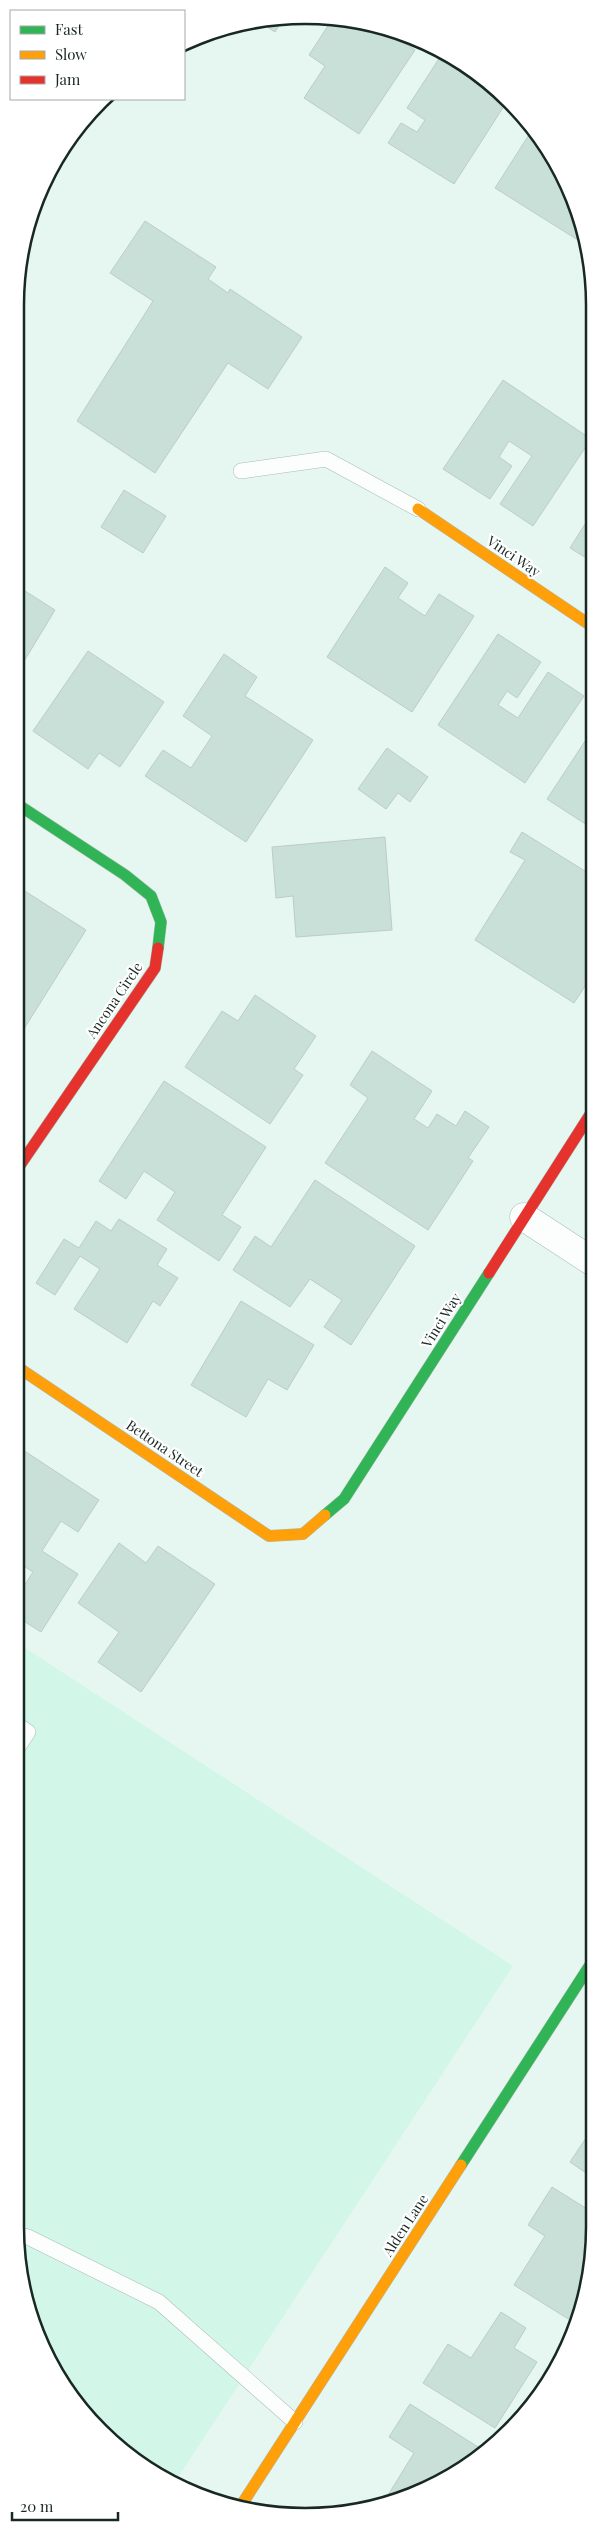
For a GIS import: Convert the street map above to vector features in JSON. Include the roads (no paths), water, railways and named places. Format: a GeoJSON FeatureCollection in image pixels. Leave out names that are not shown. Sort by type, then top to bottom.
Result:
{"type":"FeatureCollection","features":[{"type":"Feature","properties":{"kind":"street","name":"Vinci Way"},"geometry":{"type":"LineString","coordinates":[[418,508],[586,623]]}},
{"type":"Feature","properties":{"kind":"street","name":"Ancona Circle"},"geometry":{"type":"LineString","coordinates":[[24,809],[125,875],[151,896],[162,922],[155,968],[24,1159]]}},
{"type":"Feature","properties":{"kind":"street","name":"Vinci Way"},"geometry":{"type":"LineString","coordinates":[[303,1534],[344,1499],[586,1119]]}},
{"type":"Feature","properties":{"kind":"street"},"geometry":{"type":"LineString","coordinates":[[524,1217],[586,1258]]}},
{"type":"Feature","properties":{"kind":"street","name":"Bettona Street"},"geometry":{"type":"LineString","coordinates":[[24,1371],[269,1536],[303,1534]]}},
{"type":"Feature","properties":{"kind":"street","name":"Alden Lane"},"geometry":{"type":"LineString","coordinates":[[244,2502],[586,1971]]}},
{"type":"Feature","properties":{"kind":"lane"},"geometry":{"type":"LineString","coordinates":[[241,471],[326,459],[418,508]]}},
{"type":"Feature","properties":{"kind":"lane"},"geometry":{"type":"LineString","coordinates":[[24,2236],[159,2302],[295,2422]]}}]}
